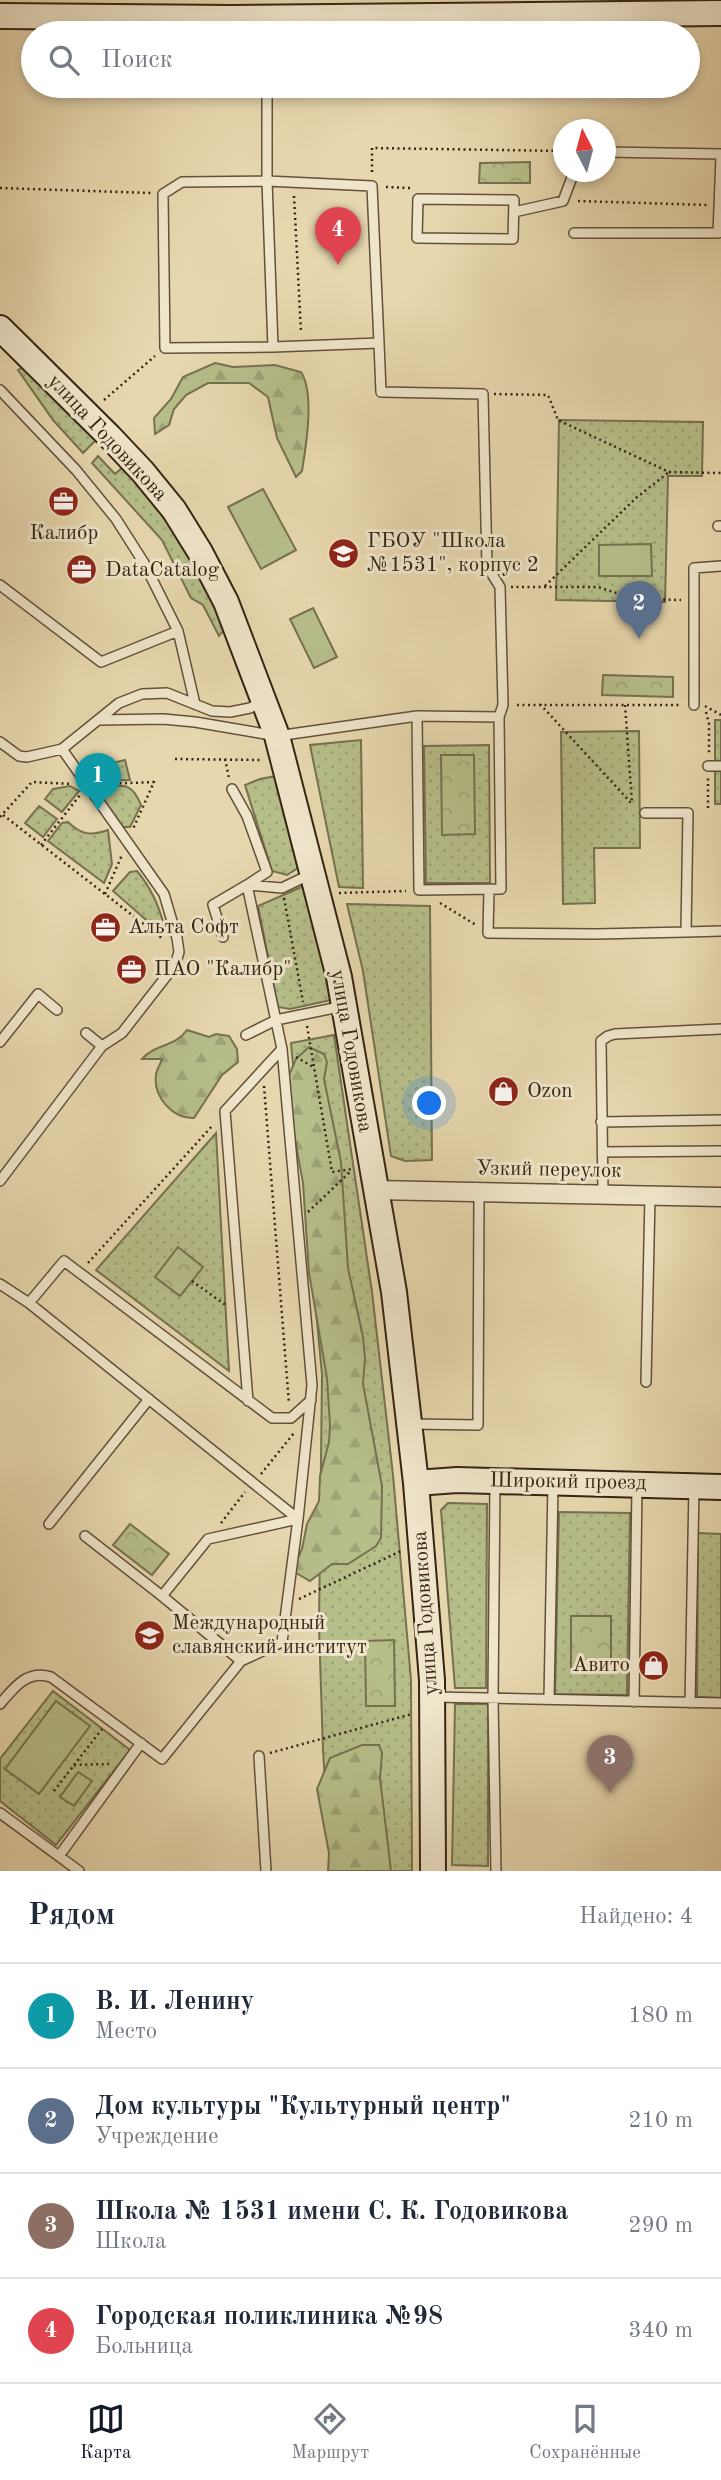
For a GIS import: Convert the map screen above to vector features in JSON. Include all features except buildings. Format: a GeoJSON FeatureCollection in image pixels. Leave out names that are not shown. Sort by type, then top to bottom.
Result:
{"type":"FeatureCollection","features":[{"type":"Feature","properties":{"kind":"street"},"geometry":{"type":"LineString","coordinates":[[0,16],[711,9]]}},
{"type":"Feature","properties":{"kind":"street","name":"улица Годовикова"},"geometry":{"type":"LineString","coordinates":[[2,334],[118,446],[174,510],[226,602],[277,736],[339,977],[394,1292],[416,1483],[433,1871]]}},
{"type":"Feature","properties":{"kind":"street","name":"Узкий переулок"},"geometry":{"type":"LineString","coordinates":[[375,1190],[721,1197]]}},
{"type":"Feature","properties":{"kind":"street","name":"Широкий проезд"},"geometry":{"type":"LineString","coordinates":[[416,1483],[457,1480],[721,1487]]}},
{"type":"Feature","properties":{"kind":"lane"},"geometry":{"type":"LineString","coordinates":[[267,98],[273,347]]}},
{"type":"Feature","properties":{"kind":"lane"},"geometry":{"type":"LineString","coordinates":[[574,233],[718,233],[721,155],[616,152]]}},
{"type":"Feature","properties":{"kind":"lane"},"geometry":{"type":"LineString","coordinates":[[379,343],[165,348],[163,194],[182,182],[267,181],[372,186],[379,343],[381,392],[483,394],[487,566],[500,587],[503,705],[499,717],[501,889],[419,890],[417,716]]}},
{"type":"Feature","properties":{"kind":"lane"},"geometry":{"type":"LineString","coordinates":[[514,212],[563,201],[570,182]]}},
{"type":"Feature","properties":{"kind":"lane"},"geometry":{"type":"LineString","coordinates":[[418,199],[514,201],[514,212],[513,239],[417,238],[418,199]]}},
{"type":"Feature","properties":{"kind":"lane"},"geometry":{"type":"LineString","coordinates":[[0,390],[76,470],[116,519],[144,563],[178,631],[195,704]]}},
{"type":"Feature","properties":{"kind":"lane"},"geometry":{"type":"LineString","coordinates":[[694,705],[694,568],[721,566]]}},
{"type":"Feature","properties":{"kind":"lane"},"geometry":{"type":"LineString","coordinates":[[0,585],[101,662],[178,631]]}},
{"type":"Feature","properties":{"kind":"lane"},"geometry":{"type":"LineString","coordinates":[[0,742],[19,755],[27,757],[62,749],[119,704],[142,694],[167,693],[212,710],[230,712],[250,708],[264,701]]}},
{"type":"Feature","properties":{"kind":"lane"},"geometry":{"type":"LineString","coordinates":[[98,720],[184,721],[277,736],[417,716],[499,717]]}},
{"type":"Feature","properties":{"kind":"lane"},"geometry":{"type":"LineString","coordinates":[[0,1181],[102,1046],[122,1033],[175,964],[179,952],[164,894],[62,749]]}},
{"type":"Feature","properties":{"kind":"lane"},"geometry":{"type":"LineString","coordinates":[[708,766],[721,766]]}},
{"type":"Feature","properties":{"kind":"lane"},"geometry":{"type":"LineString","coordinates":[[223,937],[213,905],[267,872],[247,816],[232,789]]}},
{"type":"Feature","properties":{"kind":"lane"},"geometry":{"type":"LineString","coordinates":[[645,813],[688,813],[686,932]]}},
{"type":"Feature","properties":{"kind":"lane"},"geometry":{"type":"LineString","coordinates":[[247,885],[282,888],[312,873]]}},
{"type":"Feature","properties":{"kind":"lane"},"geometry":{"type":"LineString","coordinates":[[0,1704],[20,1681],[42,1674],[51,1677],[162,1759],[241,1661],[282,1642],[312,1385],[282,1049],[247,885]]}},
{"type":"Feature","properties":{"kind":"lane"},"geometry":{"type":"LineString","coordinates":[[489,889],[488,933],[721,932]]}},
{"type":"Feature","properties":{"kind":"lane"},"geometry":{"type":"LineString","coordinates":[[0,1042],[38,994],[57,1010]]}},
{"type":"Feature","properties":{"kind":"lane"},"geometry":{"type":"LineString","coordinates":[[246,1035],[276,1020],[344,1006]]}},
{"type":"Feature","properties":{"kind":"lane"},"geometry":{"type":"LineString","coordinates":[[603,1194],[599,1050],[601,1041],[608,1035],[721,1029]]}},
{"type":"Feature","properties":{"kind":"lane"},"geometry":{"type":"LineString","coordinates":[[86,1033],[102,1046]]}},
{"type":"Feature","properties":{"kind":"lane"},"geometry":{"type":"LineString","coordinates":[[248,1401],[225,1111],[282,1049]]}},
{"type":"Feature","properties":{"kind":"lane"},"geometry":{"type":"LineString","coordinates":[[601,1122],[721,1120]]}},
{"type":"Feature","properties":{"kind":"lane"},"geometry":{"type":"LineString","coordinates":[[602,1152],[721,1151]]}},
{"type":"Feature","properties":{"kind":"lane"},"geometry":{"type":"LineString","coordinates":[[409,1424],[478,1425],[479,1192]]}},
{"type":"Feature","properties":{"kind":"lane"},"geometry":{"type":"LineString","coordinates":[[646,1382],[650,1196]]}},
{"type":"Feature","properties":{"kind":"lane"},"geometry":{"type":"LineString","coordinates":[[29,1303],[64,1261],[272,1419],[290,1418],[311,1400]]}},
{"type":"Feature","properties":{"kind":"lane"},"geometry":{"type":"LineString","coordinates":[[0,1284],[29,1303],[298,1519]]}},
{"type":"Feature","properties":{"kind":"lane"},"geometry":{"type":"LineString","coordinates":[[48,1524],[149,1399]]}},
{"type":"Feature","properties":{"kind":"lane"},"geometry":{"type":"LineString","coordinates":[[495,1481],[493,1698],[496,1871]]}},
{"type":"Feature","properties":{"kind":"lane"},"geometry":{"type":"LineString","coordinates":[[549,1699],[553,1482]]}},
{"type":"Feature","properties":{"kind":"lane"},"geometry":{"type":"LineString","coordinates":[[634,1702],[637,1484]]}},
{"type":"Feature","properties":{"kind":"lane"},"geometry":{"type":"LineString","coordinates":[[690,1703],[694,1485]]}},
{"type":"Feature","properties":{"kind":"lane"},"geometry":{"type":"LineString","coordinates":[[162,1596],[208,1539],[298,1519]]}},
{"type":"Feature","properties":{"kind":"lane"},"geometry":{"type":"LineString","coordinates":[[85,1536],[241,1661]]}},
{"type":"Feature","properties":{"kind":"lane"},"geometry":{"type":"LineString","coordinates":[[426,1705],[493,1698],[721,1703]]}},
{"type":"Feature","properties":{"kind":"lane"},"geometry":{"type":"LineString","coordinates":[[59,1856],[141,1744]]}},
{"type":"Feature","properties":{"kind":"lane"},"geometry":{"type":"LineString","coordinates":[[259,1756],[266,1871]]}},
{"type":"Feature","properties":{"kind":"lane"},"geometry":{"type":"LineString","coordinates":[[0,1813],[79,1871]]}},
{"type":"Feature","properties":{"kind":"path"},"geometry":{"type":"LineString","coordinates":[[372,186],[372,148],[553,151]]}},
{"type":"Feature","properties":{"kind":"path"},"geometry":{"type":"LineString","coordinates":[[294,182],[302,346]]}},
{"type":"Feature","properties":{"kind":"path"},"geometry":{"type":"LineString","coordinates":[[0,188],[163,194]]}},
{"type":"Feature","properties":{"kind":"path"},"geometry":{"type":"LineString","coordinates":[[104,400],[165,348]]}},
{"type":"Feature","properties":{"kind":"path"},"geometry":{"type":"LineString","coordinates":[[483,394],[548,395],[558,420],[668,472],[721,473]]}},
{"type":"Feature","properties":{"kind":"path"},"geometry":{"type":"LineString","coordinates":[[545,586],[636,498],[668,472]]}},
{"type":"Feature","properties":{"kind":"path"},"geometry":{"type":"LineString","coordinates":[[500,587],[598,587],[635,599],[694,600]]}},
{"type":"Feature","properties":{"kind":"path"},"geometry":{"type":"LineString","coordinates":[[540,704],[632,804],[645,813]]}},
{"type":"Feature","properties":{"kind":"path"},"geometry":{"type":"LineString","coordinates":[[503,705],[704,705],[721,716]]}},
{"type":"Feature","properties":{"kind":"path"},"geometry":{"type":"LineString","coordinates":[[625,705],[632,804]]}},
{"type":"Feature","properties":{"kind":"path"},"geometry":{"type":"LineString","coordinates":[[175,759],[265,761]]}},
{"type":"Feature","properties":{"kind":"path"},"geometry":{"type":"LineString","coordinates":[[225,759],[232,789]]}},
{"type":"Feature","properties":{"kind":"path"},"geometry":{"type":"LineString","coordinates":[[41,845],[88,784]]}},
{"type":"Feature","properties":{"kind":"path"},"geometry":{"type":"LineString","coordinates":[[3,815],[179,952]]}},
{"type":"Feature","properties":{"kind":"path"},"geometry":{"type":"LineString","coordinates":[[330,893],[419,890],[488,933]]}},
{"type":"Feature","properties":{"kind":"path"},"geometry":{"type":"LineString","coordinates":[[284,898],[303,1004]]}},
{"type":"Feature","properties":{"kind":"path"},"geometry":{"type":"LineString","coordinates":[[274,1225],[298,1223],[353,1169],[332,1172],[310,1040]]}},
{"type":"Feature","properties":{"kind":"path"},"geometry":{"type":"LineString","coordinates":[[282,1049],[315,1068]]}},
{"type":"Feature","properties":{"kind":"path"},"geometry":{"type":"LineString","coordinates":[[263,1070],[290,1418]]}},
{"type":"Feature","properties":{"kind":"path"},"geometry":{"type":"LineString","coordinates":[[79,1273],[225,1111]]}},
{"type":"Feature","properties":{"kind":"path"},"geometry":{"type":"LineString","coordinates":[[192,1281],[241,1316]]}},
{"type":"Feature","properties":{"kind":"path"},"geometry":{"type":"LineString","coordinates":[[286,1605],[408,1547]]}},
{"type":"Feature","properties":{"kind":"path"},"geometry":{"type":"LineString","coordinates":[[259,1756],[426,1705]]}},
{"type":"Feature","properties":{"kind":"path"},"geometry":{"type":"LineString","coordinates":[[54,1791],[108,1720]]}},
{"type":"Feature","properties":{"kind":"path"},"geometry":{"type":"LineString","coordinates":[[74,1765],[126,1764]]}},
{"type":"Feature","properties":{"kind":"green space"},"geometry":{"type":"Polygon","coordinates":[[[530,162],[530,183],[479,183],[480,163],[530,162]]]}},
{"type":"Feature","properties":{"kind":"green space"},"geometry":{"type":"Polygon","coordinates":[[[215,363],[233,367],[275,365],[301,372],[309,406],[302,471],[296,477],[277,438],[268,397],[249,383],[208,383],[186,395],[174,409],[169,425],[155,434],[154,418],[171,399],[183,377],[215,363]]]}},
{"type":"Feature","properties":{"kind":"green space"},"geometry":{"type":"Polygon","coordinates":[[[25,366],[96,440],[83,453],[53,420],[18,370],[25,366]]]}},
{"type":"Feature","properties":{"kind":"green space"},"geometry":{"type":"Polygon","coordinates":[[[559,420],[703,422],[702,476],[668,476],[665,602],[556,600],[559,420]]]}},
{"type":"Feature","properties":{"kind":"green space"},"geometry":{"type":"Polygon","coordinates":[[[98,456],[115,474],[123,467],[174,529],[226,627],[219,636],[203,605],[191,598],[162,540],[92,463],[98,456]]]}},
{"type":"Feature","properties":{"kind":"green space"},"geometry":{"type":"Polygon","coordinates":[[[263,489],[296,550],[261,569],[228,507],[263,489]]]}},
{"type":"Feature","properties":{"kind":"green space"},"geometry":{"type":"Polygon","coordinates":[[[651,544],[652,576],[599,576],[599,545],[651,544]]]}},
{"type":"Feature","properties":{"kind":"green space"},"geometry":{"type":"Polygon","coordinates":[[[313,608],[337,657],[314,668],[290,619],[313,608]]]}},
{"type":"Feature","properties":{"kind":"green space"},"geometry":{"type":"Polygon","coordinates":[[[603,675],[673,677],[673,697],[602,695],[603,675]]]}},
{"type":"Feature","properties":{"kind":"green space"},"geometry":{"type":"Polygon","coordinates":[[[715,720],[721,720],[721,804],[715,804],[715,720]]]}},
{"type":"Feature","properties":{"kind":"green space"},"geometry":{"type":"Polygon","coordinates":[[[639,731],[640,848],[594,848],[595,903],[563,904],[561,732],[639,731]]]}},
{"type":"Feature","properties":{"kind":"green space"},"geometry":{"type":"Polygon","coordinates":[[[361,740],[363,888],[339,887],[310,745],[361,740]]]}},
{"type":"Feature","properties":{"kind":"green space"},"geometry":{"type":"Polygon","coordinates":[[[489,745],[490,883],[426,883],[424,746],[489,745]]]}},
{"type":"Feature","properties":{"kind":"green space"},"geometry":{"type":"Polygon","coordinates":[[[441,755],[474,755],[475,834],[442,835],[441,755]]]}},
{"type":"Feature","properties":{"kind":"green space"},"geometry":{"type":"Polygon","coordinates":[[[125,760],[130,780],[91,781],[84,770],[125,760]]]}},
{"type":"Feature","properties":{"kind":"green space"},"geometry":{"type":"Polygon","coordinates":[[[276,776],[301,866],[287,875],[272,871],[245,785],[276,776]]]}},
{"type":"Feature","properties":{"kind":"green space"},"geometry":{"type":"Polygon","coordinates":[[[120,785],[133,791],[141,805],[130,827],[123,827],[97,790],[98,786],[120,785]]]}},
{"type":"Feature","properties":{"kind":"green space"},"geometry":{"type":"Polygon","coordinates":[[[70,786],[79,791],[62,812],[45,799],[53,789],[70,786]]]}},
{"type":"Feature","properties":{"kind":"green space"},"geometry":{"type":"Polygon","coordinates":[[[39,806],[57,819],[43,837],[25,823],[39,806]]]}},
{"type":"Feature","properties":{"kind":"green space"},"geometry":{"type":"Polygon","coordinates":[[[68,822],[77,830],[86,833],[108,830],[112,864],[104,883],[48,841],[62,823],[68,822]]]}},
{"type":"Feature","properties":{"kind":"green space"},"geometry":{"type":"Polygon","coordinates":[[[137,871],[159,910],[164,925],[160,932],[113,891],[130,872],[137,871]]]}},
{"type":"Feature","properties":{"kind":"green space"},"geometry":{"type":"Polygon","coordinates":[[[306,885],[331,1000],[290,1009],[278,1007],[258,906],[306,885]]]}},
{"type":"Feature","properties":{"kind":"green space"},"geometry":{"type":"Polygon","coordinates":[[[347,904],[430,906],[432,1160],[405,1161],[391,1156],[363,971],[347,904]]]}},
{"type":"Feature","properties":{"kind":"green space"},"geometry":{"type":"Polygon","coordinates":[[[187,1030],[209,1037],[216,1034],[229,1036],[237,1049],[238,1062],[222,1075],[194,1118],[172,1111],[161,1099],[156,1075],[162,1059],[142,1059],[153,1050],[176,1040],[187,1030]]]}},
{"type":"Feature","properties":{"kind":"green space"},"geometry":{"type":"Polygon","coordinates":[[[334,1035],[372,1292],[393,1475],[411,1680],[412,1871],[331,1871],[323,1751],[319,1626],[322,1375],[291,1043],[334,1035]]]}},
{"type":"Feature","properties":{"kind":"green space"},"geometry":{"type":"Polygon","coordinates":[[[309,1047],[324,1054],[327,1062],[324,1079],[341,1162],[348,1268],[363,1337],[363,1384],[382,1486],[381,1538],[376,1546],[348,1564],[332,1564],[310,1581],[296,1573],[295,1564],[302,1549],[307,1524],[319,1501],[320,1476],[329,1442],[330,1425],[327,1378],[309,1273],[303,1183],[286,1090],[286,1082],[296,1059],[309,1047]]]}},
{"type":"Feature","properties":{"kind":"green space"},"geometry":{"type":"Polygon","coordinates":[[[216,1133],[229,1371],[96,1270],[216,1133]]]}},
{"type":"Feature","properties":{"kind":"green space"},"geometry":{"type":"Polygon","coordinates":[[[178,1247],[203,1267],[180,1296],[155,1277],[178,1247]]]}},
{"type":"Feature","properties":{"kind":"green space"},"geometry":{"type":"Polygon","coordinates":[[[448,1503],[487,1504],[486,1688],[455,1688],[441,1510],[448,1503]]]}},
{"type":"Feature","properties":{"kind":"green space"},"geometry":{"type":"Polygon","coordinates":[[[559,1512],[630,1513],[627,1695],[555,1694],[559,1512]]]}},
{"type":"Feature","properties":{"kind":"green space"},"geometry":{"type":"Polygon","coordinates":[[[130,1524],[169,1554],[152,1575],[113,1545],[130,1524]]]}},
{"type":"Feature","properties":{"kind":"green space"},"geometry":{"type":"Polygon","coordinates":[[[698,1533],[721,1534],[721,1698],[697,1697],[698,1533]]]}},
{"type":"Feature","properties":{"kind":"green space"},"geometry":{"type":"Polygon","coordinates":[[[571,1616],[611,1616],[611,1671],[571,1671],[571,1616]]]}},
{"type":"Feature","properties":{"kind":"green space"},"geometry":{"type":"Polygon","coordinates":[[[394,1640],[395,1706],[366,1706],[365,1641],[394,1640]]]}},
{"type":"Feature","properties":{"kind":"green space"},"geometry":{"type":"Polygon","coordinates":[[[53,1691],[130,1750],[56,1845],[0,1801],[0,1759],[53,1691]]]}},
{"type":"Feature","properties":{"kind":"green space"},"geometry":{"type":"Polygon","coordinates":[[[56,1701],[90,1726],[39,1794],[5,1769],[56,1701]]]}},
{"type":"Feature","properties":{"kind":"green space"},"geometry":{"type":"Polygon","coordinates":[[[455,1704],[488,1704],[488,1866],[452,1865],[455,1704]]]}},
{"type":"Feature","properties":{"kind":"green space"},"geometry":{"type":"Polygon","coordinates":[[[362,1745],[379,1745],[382,1753],[380,1778],[391,1871],[328,1871],[329,1853],[317,1789],[330,1758],[362,1745]]]}},
{"type":"Feature","properties":{"kind":"green space"},"geometry":{"type":"Polygon","coordinates":[[[78,1772],[92,1781],[74,1806],[60,1797],[78,1772]]]}},
{"type":"Feature","properties":{"kind":"place","name":"Городская поликлиника №98"},"geometry":{"type":"Point","coordinates":[338,265]}},
{"type":"Feature","properties":{"kind":"place","name":"Калибр"},"geometry":{"type":"Point","coordinates":[64,501]}},
{"type":"Feature","properties":{"kind":"place","name":"ГБОУ \"Школа №1531\", корпус 2"},"geometry":{"type":"Point","coordinates":[344,553]}},
{"type":"Feature","properties":{"kind":"place","name":"DataCatalog"},"geometry":{"type":"Point","coordinates":[82,570]}},
{"type":"Feature","properties":{"kind":"place","name":"Дом культуры \"Культурный центр\""},"geometry":{"type":"Point","coordinates":[639,639]}},
{"type":"Feature","properties":{"kind":"place","name":"В. И. Ленину"},"geometry":{"type":"Point","coordinates":[98,811]}},
{"type":"Feature","properties":{"kind":"place","name":"Альта Софт"},"geometry":{"type":"Point","coordinates":[105,927]}},
{"type":"Feature","properties":{"kind":"place","name":"ПАО \"Калибр\""},"geometry":{"type":"Point","coordinates":[131,969]}},
{"type":"Feature","properties":{"kind":"place","name":"Ozon"},"geometry":{"type":"Point","coordinates":[504,1091]}},
{"type":"Feature","properties":{"kind":"place","name":"Международный славянский институт"},"geometry":{"type":"Point","coordinates":[149,1635]}},
{"type":"Feature","properties":{"kind":"place","name":"Авито"},"geometry":{"type":"Point","coordinates":[653,1665]}},
{"type":"Feature","properties":{"kind":"place","name":"Школа № 1531 имени С. К. Годовикова"},"geometry":{"type":"Point","coordinates":[610,1793]}}]}
